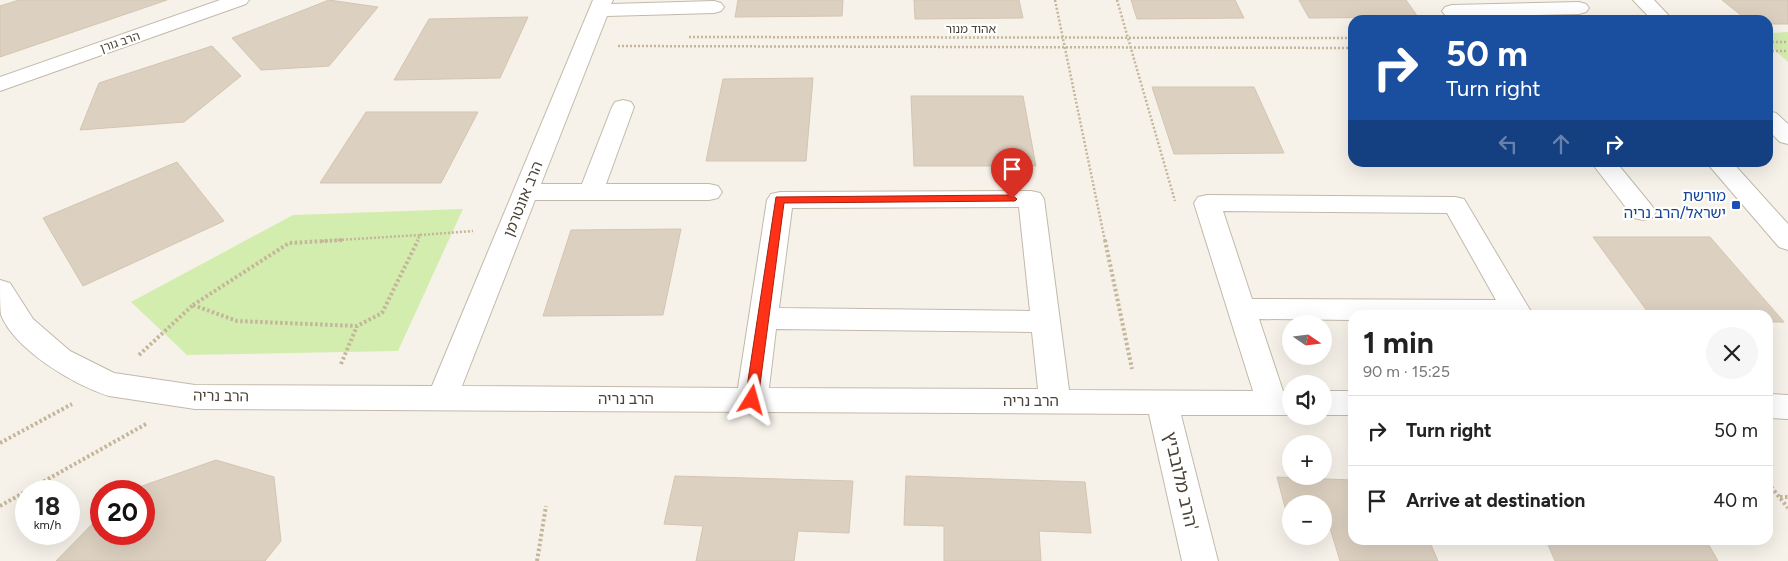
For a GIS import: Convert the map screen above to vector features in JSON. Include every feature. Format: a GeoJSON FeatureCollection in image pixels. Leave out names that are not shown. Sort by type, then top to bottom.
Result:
{"type":"FeatureCollection","features":[{"type":"Feature","properties":{"kind":"street","name":"הרב גורן"},"geometry":{"type":"LineString","coordinates":[[0,84],[239,0]]}},
{"type":"Feature","properties":{"kind":"street"},"geometry":{"type":"LineString","coordinates":[[1643,0],[1659,15]]}},
{"type":"Feature","properties":{"kind":"street"},"geometry":{"type":"LineString","coordinates":[[601,5],[714,8]]}},
{"type":"Feature","properties":{"kind":"street","name":"הרב אונטרמן"},"geometry":{"type":"LineString","coordinates":[[442,398],[601,5]]}},
{"type":"Feature","properties":{"kind":"street"},"geometry":{"type":"LineString","coordinates":[[1452,11],[1486,5],[1580,9]]}},
{"type":"Feature","properties":{"kind":"street"},"geometry":{"type":"LineString","coordinates":[[591,192],[623,107]]}},
{"type":"Feature","properties":{"kind":"street"},"geometry":{"type":"LineString","coordinates":[[1773,123],[1788,137]]}},
{"type":"Feature","properties":{"kind":"street"},"geometry":{"type":"LineString","coordinates":[[1607,167],[1643,212]]}},
{"type":"Feature","properties":{"kind":"street"},"geometry":{"type":"LineString","coordinates":[[1722,167],[1788,241]]}},
{"type":"Feature","properties":{"kind":"street"},"geometry":{"type":"LineString","coordinates":[[526,192],[708,192]]}},
{"type":"Feature","properties":{"kind":"street"},"geometry":{"type":"LineString","coordinates":[[752,400],[780,200],[1031,199],[1055,401]]}},
{"type":"Feature","properties":{"kind":"street"},"geometry":{"type":"LineString","coordinates":[[1281,403],[1242,309],[1207,203],[1454,205],[1517,310]]}},
{"type":"Feature","properties":{"kind":"street","name":"הרב נריה"},"geometry":{"type":"LineString","coordinates":[[0,290],[23,327],[60,359],[109,384],[195,397],[1281,403]]}},
{"type":"Feature","properties":{"kind":"street"},"geometry":{"type":"LineString","coordinates":[[1242,309],[1348,310]]}},
{"type":"Feature","properties":{"kind":"street"},"geometry":{"type":"LineString","coordinates":[[764,318],[1046,322]]}},
{"type":"Feature","properties":{"kind":"street","name":"הרב מלובביץ'"},"geometry":{"type":"LineString","coordinates":[[1151,402],[1200,561]]}},
{"type":"Feature","properties":{"kind":"street"},"geometry":{"type":"LineString","coordinates":[[1332,403],[1348,403]]}},
{"type":"Feature","properties":{"kind":"street"},"geometry":{"type":"LineString","coordinates":[[1773,406],[1788,407]]}},
{"type":"Feature","properties":{"kind":"path"},"geometry":{"type":"LineString","coordinates":[[1055,0],[1151,402]]}},
{"type":"Feature","properties":{"kind":"path","name":"אהוד מנור"},"geometry":{"type":"LineString","coordinates":[[688,37],[1348,38]]}},
{"type":"Feature","properties":{"kind":"path"},"geometry":{"type":"LineString","coordinates":[[1773,42],[1788,42]]}},
{"type":"Feature","properties":{"kind":"path"},"geometry":{"type":"LineString","coordinates":[[585,46],[1348,48]]}},
{"type":"Feature","properties":{"kind":"path"},"geometry":{"type":"LineString","coordinates":[[1773,51],[1788,51]]}},
{"type":"Feature","properties":{"kind":"path"},"geometry":{"type":"LineString","coordinates":[[0,443],[109,384],[193,305],[289,243],[511,228]]}},
{"type":"Feature","properties":{"kind":"path"},"geometry":{"type":"LineString","coordinates":[[193,305],[237,320],[357,326],[382,313],[420,235]]}},
{"type":"Feature","properties":{"kind":"path"},"geometry":{"type":"LineString","coordinates":[[328,397],[357,326]]}},
{"type":"Feature","properties":{"kind":"path"},"geometry":{"type":"LineString","coordinates":[[0,506],[195,397]]}},
{"type":"Feature","properties":{"kind":"path"},"geometry":{"type":"LineString","coordinates":[[1773,489],[1788,508]]}},
{"type":"Feature","properties":{"kind":"path"},"geometry":{"type":"LineString","coordinates":[[1779,497],[1788,497]]}},
{"type":"Feature","properties":{"kind":"path"},"geometry":{"type":"LineString","coordinates":[[538,561],[546,506]]}},
{"type":"Feature","properties":{"kind":"green space"},"geometry":{"type":"Polygon","coordinates":[[[1788,32],[1788,62],[1773,48],[1773,33],[1788,32]]]}},
{"type":"Feature","properties":{"kind":"green space"},"geometry":{"type":"Polygon","coordinates":[[[463,209],[398,351],[187,355],[131,302],[293,215],[463,209]]]}},
{"type":"Feature","properties":{"kind":"building"},"geometry":{"type":"Polygon","coordinates":[[[19,0],[167,0],[0,57],[0,6],[19,0]]]}},
{"type":"Feature","properties":{"kind":"building"},"geometry":{"type":"Polygon","coordinates":[[[329,0],[378,7],[329,66],[261,70],[232,38],[329,0]]]}},
{"type":"Feature","properties":{"kind":"building"},"geometry":{"type":"Polygon","coordinates":[[[738,0],[843,0],[842,16],[735,17],[738,0]]]}},
{"type":"Feature","properties":{"kind":"building"},"geometry":{"type":"Polygon","coordinates":[[[914,0],[1019,0],[1023,18],[915,19],[914,0]]]}},
{"type":"Feature","properties":{"kind":"building"},"geometry":{"type":"Polygon","coordinates":[[[1131,0],[1235,0],[1244,18],[1137,19],[1131,0]]]}},
{"type":"Feature","properties":{"kind":"building"},"geometry":{"type":"Polygon","coordinates":[[[1299,0],[1406,0],[1417,15],[1348,15],[1348,18],[1309,18],[1299,0]]]}},
{"type":"Feature","properties":{"kind":"building"},"geometry":{"type":"Polygon","coordinates":[[[1722,0],[1788,0],[1788,24],[1773,24],[1773,15],[1741,15],[1722,0]]]}},
{"type":"Feature","properties":{"kind":"building"},"geometry":{"type":"Polygon","coordinates":[[[528,17],[500,78],[394,80],[429,19],[528,17]]]}},
{"type":"Feature","properties":{"kind":"building"},"geometry":{"type":"Polygon","coordinates":[[[212,46],[241,76],[184,122],[80,130],[99,83],[212,46]]]}},
{"type":"Feature","properties":{"kind":"building"},"geometry":{"type":"Polygon","coordinates":[[[813,78],[806,161],[706,161],[723,79],[813,78]]]}},
{"type":"Feature","properties":{"kind":"building"},"geometry":{"type":"Polygon","coordinates":[[[1152,87],[1254,87],[1284,153],[1174,154],[1152,87]]]}},
{"type":"Feature","properties":{"kind":"building"},"geometry":{"type":"Polygon","coordinates":[[[911,96],[1023,96],[1036,166],[914,166],[911,96]]]}},
{"type":"Feature","properties":{"kind":"building"},"geometry":{"type":"Polygon","coordinates":[[[366,112],[478,112],[441,183],[320,183],[366,112]]]}},
{"type":"Feature","properties":{"kind":"building"},"geometry":{"type":"Polygon","coordinates":[[[177,162],[224,221],[83,286],[43,218],[177,162]]]}},
{"type":"Feature","properties":{"kind":"building"},"geometry":{"type":"Polygon","coordinates":[[[681,229],[663,315],[543,316],[571,230],[681,229]]]}},
{"type":"Feature","properties":{"kind":"building"},"geometry":{"type":"Polygon","coordinates":[[[1593,237],[1710,237],[1784,322],[1773,322],[1773,310],[1646,310],[1593,237]]]}},
{"type":"Feature","properties":{"kind":"building"},"geometry":{"type":"Polygon","coordinates":[[[216,460],[274,477],[281,541],[265,561],[56,561],[72,545],[80,545],[80,536],[90,526],[90,545],[155,545],[155,481],[216,460]]]}},
{"type":"Feature","properties":{"kind":"building"},"geometry":{"type":"Polygon","coordinates":[[[675,476],[853,481],[849,533],[798,531],[794,561],[696,561],[703,526],[664,524],[675,476]]]}},
{"type":"Feature","properties":{"kind":"building"},"geometry":{"type":"Polygon","coordinates":[[[906,476],[1085,482],[1091,533],[1039,531],[1041,561],[944,561],[944,526],[904,525],[906,476]]]}},
{"type":"Feature","properties":{"kind":"building"},"geometry":{"type":"Polygon","coordinates":[[[1277,477],[1282,477],[1282,485],[1332,485],[1332,479],[1348,480],[1348,545],[1431,545],[1438,561],[1340,561],[1332,535],[1332,495],[1282,496],[1277,477]]]}},
{"type":"Feature","properties":{"kind":"building"},"geometry":{"type":"Polygon","coordinates":[[[1548,545],[1709,545],[1718,561],[1555,561],[1548,545]]]}},
{"type":"Feature","properties":{"kind":"place","name":"מורשת ישראל/הרב נריה"},"geometry":{"type":"Point","coordinates":[1736,205]}},
{"type":"Feature","properties":{"kind":"route"},"geometry":{"type":"LineString","coordinates":[[752,400],[780,200],[1012,199]]}}]}
